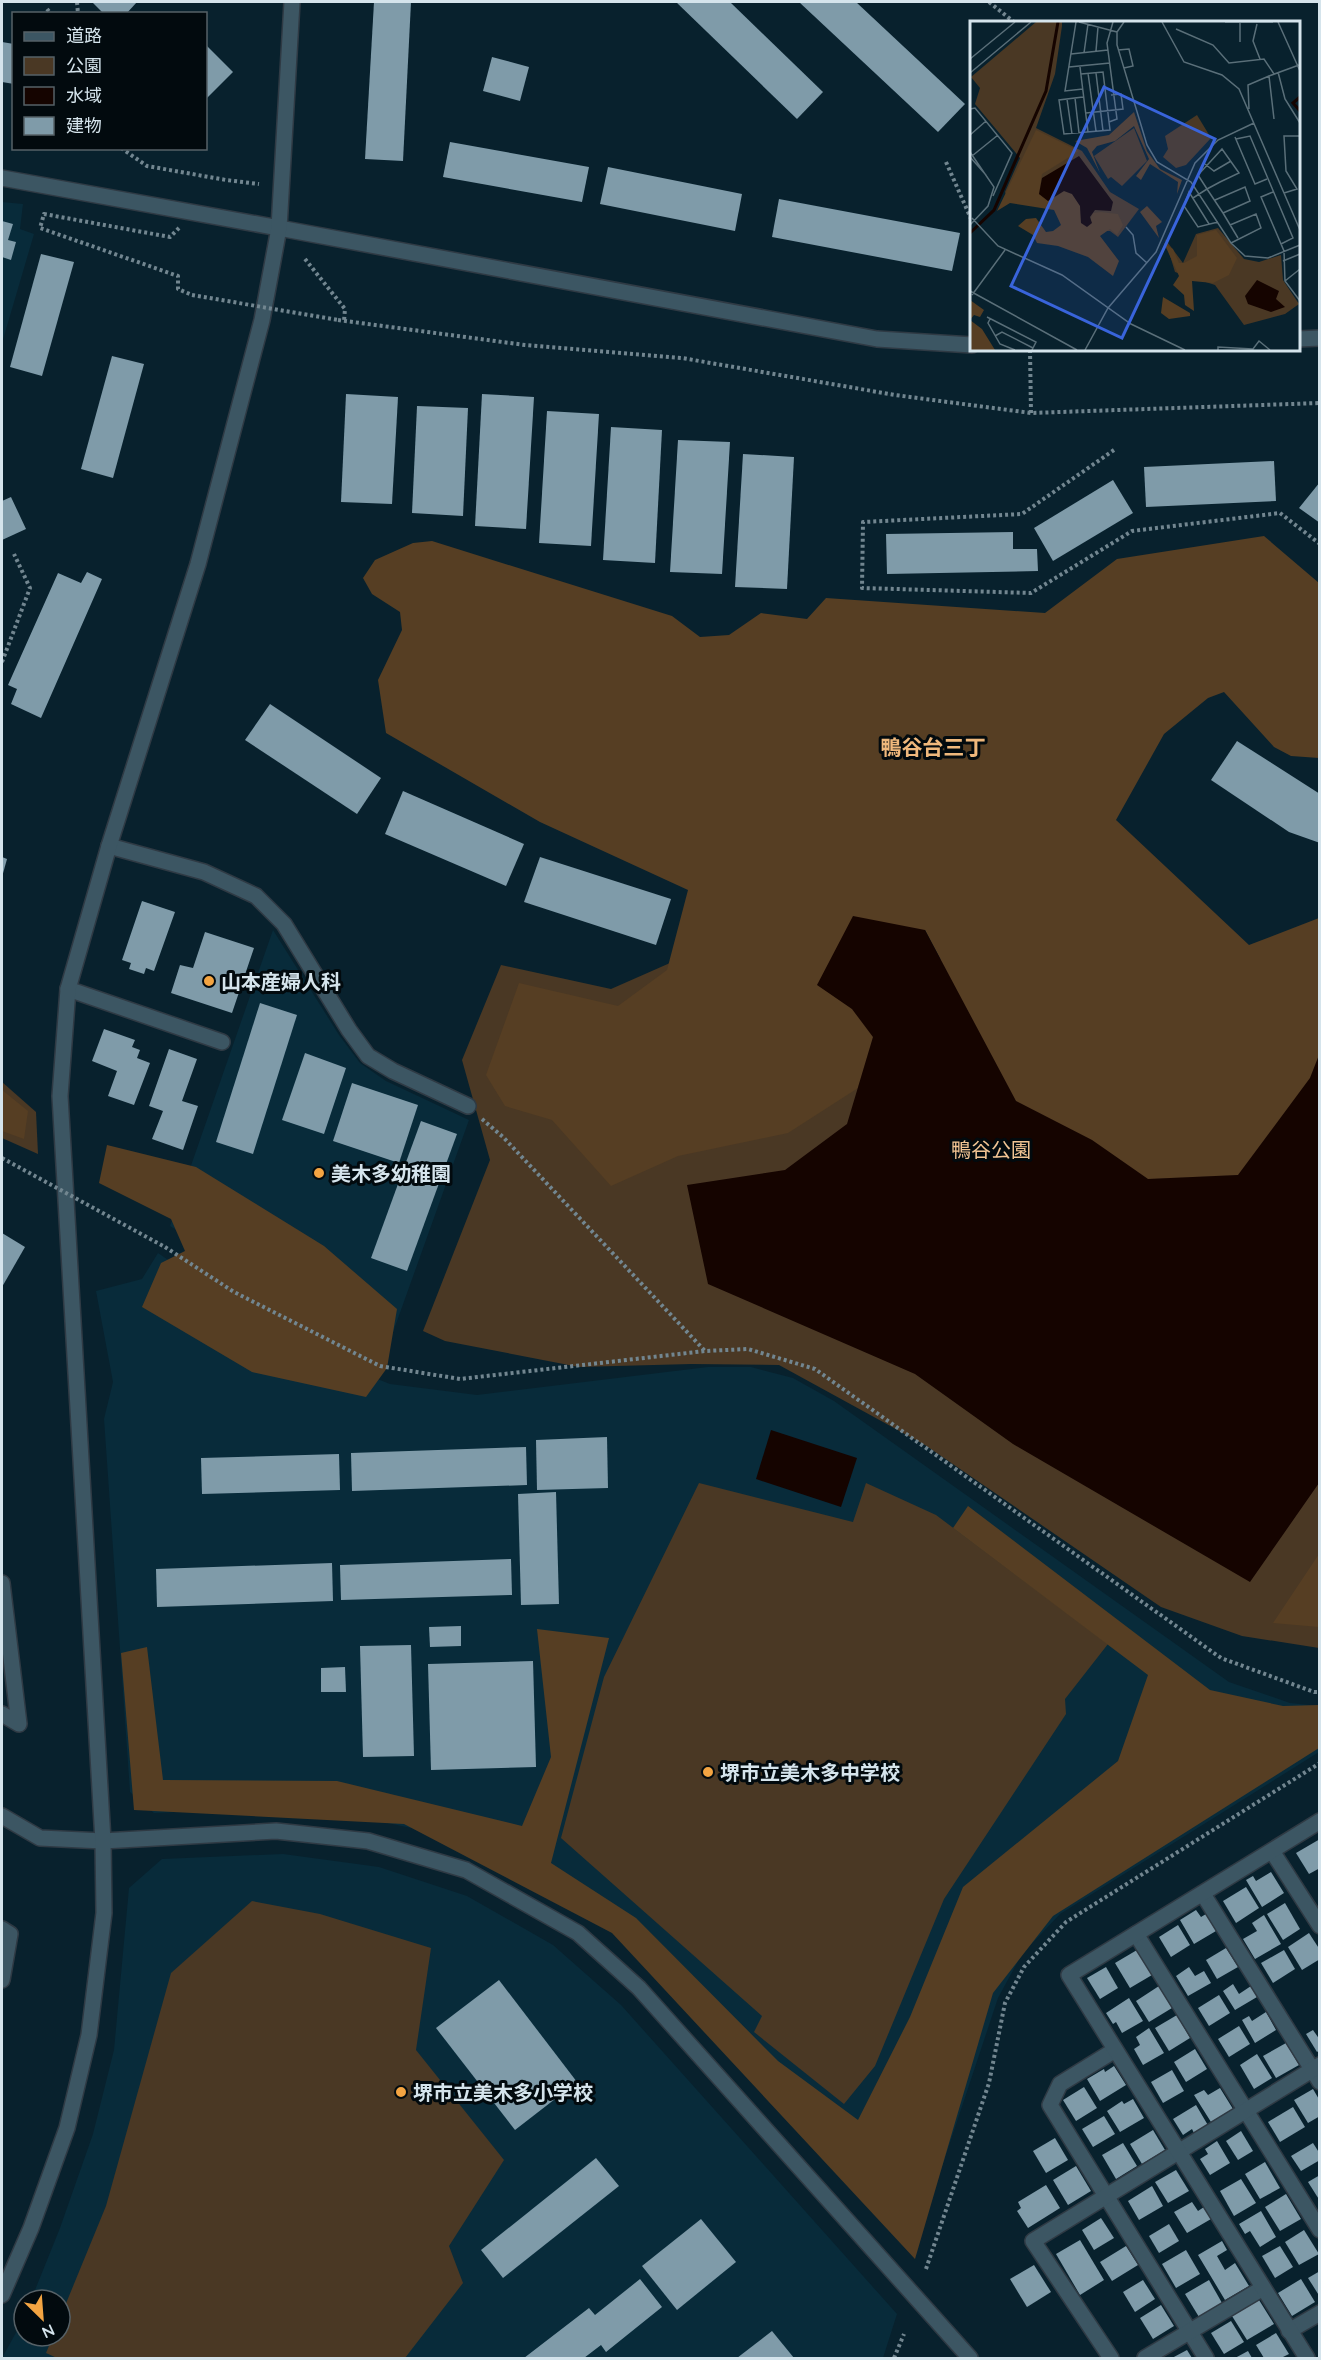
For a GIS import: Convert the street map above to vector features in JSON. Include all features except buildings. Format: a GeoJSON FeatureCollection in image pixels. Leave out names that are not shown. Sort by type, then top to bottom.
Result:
{"type":"FeatureCollection","features":[{"type":"Feature","properties":{"kind":"street"},"geometry":{"type":"LineString","coordinates":[[2,2295],[31,2228],[67,2128],[89,2035],[104,1913],[103,1841],[60,1096],[68,989],[109,846],[198,564],[262,320],[279,228],[292,2]]}},
{"type":"Feature","properties":{"kind":"street"},"geometry":{"type":"LineString","coordinates":[[2,178],[877,339],[970,345]]}},
{"type":"Feature","properties":{"kind":"street"},"geometry":{"type":"LineString","coordinates":[[1300,339],[1320,338]]}},
{"type":"Feature","properties":{"kind":"street"},"geometry":{"type":"LineString","coordinates":[[109,846],[204,872],[256,896],[284,924],[349,1030],[368,1056],[393,1071],[468,1106]]}},
{"type":"Feature","properties":{"kind":"street"},"geometry":{"type":"LineString","coordinates":[[68,989],[222,1042]]}},
{"type":"Feature","properties":{"kind":"street"},"geometry":{"type":"LineString","coordinates":[[2,1583],[19,1724],[2,1714]]}},
{"type":"Feature","properties":{"kind":"street"},"geometry":{"type":"LineString","coordinates":[[2,1816],[40,1838],[103,1841],[276,1831],[368,1841],[466,1870],[578,1933],[639,1988],[970,2358]]}},
{"type":"Feature","properties":{"kind":"street"},"geometry":{"type":"LineString","coordinates":[[1307,2358],[1069,1975],[1320,1821]]}},
{"type":"Feature","properties":{"kind":"street"},"geometry":{"type":"LineString","coordinates":[[1272,1851],[1320,1926]]}},
{"type":"Feature","properties":{"kind":"street"},"geometry":{"type":"LineString","coordinates":[[1110,2358],[1034,2241],[1245,2110],[1317,2073],[1203,1894]]}},
{"type":"Feature","properties":{"kind":"street"},"geometry":{"type":"LineString","coordinates":[[2,1929],[10,1934],[2,1980]]}},
{"type":"Feature","properties":{"kind":"street"},"geometry":{"type":"LineString","coordinates":[[1136,1934],[1320,2230]]}},
{"type":"Feature","properties":{"kind":"street"},"geometry":{"type":"LineString","coordinates":[[1115,2050],[1060,2084],[1050,2105],[1206,2358]]}},
{"type":"Feature","properties":{"kind":"street"},"geometry":{"type":"LineString","coordinates":[[1145,2358],[1263,2288]]}},
{"type":"Feature","properties":{"kind":"street"},"geometry":{"type":"LineString","coordinates":[[1289,2331],[1320,2313]]}},
{"type":"Feature","properties":{"kind":"path"},"geometry":{"type":"LineString","coordinates":[[989,2],[1013,21]]}},
{"type":"Feature","properties":{"kind":"path"},"geometry":{"type":"LineString","coordinates":[[124,150],[147,166],[259,184]]}},
{"type":"Feature","properties":{"kind":"path"},"geometry":{"type":"LineString","coordinates":[[946,162],[970,216]]}},
{"type":"Feature","properties":{"kind":"path"},"geometry":{"type":"LineString","coordinates":[[179,228],[170,237],[44,214],[40,228],[178,276],[178,290],[192,295],[344,321],[525,345],[682,358],[895,396],[1031,413],[1320,403]]}},
{"type":"Feature","properties":{"kind":"path"},"geometry":{"type":"LineString","coordinates":[[305,260],[345,309],[344,321]]}},
{"type":"Feature","properties":{"kind":"path"},"geometry":{"type":"LineString","coordinates":[[1030,351],[1031,413]]}},
{"type":"Feature","properties":{"kind":"path"},"geometry":{"type":"LineString","coordinates":[[1114,450],[1022,514],[863,522],[862,588],[1031,593],[1132,531],[1280,513],[1320,544]]}},
{"type":"Feature","properties":{"kind":"path"},"geometry":{"type":"LineString","coordinates":[[2,662],[30,588],[14,554]]}},
{"type":"Feature","properties":{"kind":"path"},"geometry":{"type":"LineString","coordinates":[[468,1106],[503,1137],[705,1351]]}},
{"type":"Feature","properties":{"kind":"path"},"geometry":{"type":"LineString","coordinates":[[2,1158],[165,1247],[234,1292],[380,1366],[460,1379],[705,1351],[748,1349],[815,1369],[1221,1658],[1314,1692],[1320,1692]]}},
{"type":"Feature","properties":{"kind":"path"},"geometry":{"type":"LineString","coordinates":[[894,2358],[904,2334]]}},
{"type":"Feature","properties":{"kind":"shaded area"},"geometry":{"type":"Polygon","coordinates":[[[2,202],[23,204],[20,229],[34,234],[2,343],[2,202]]]}},
{"type":"Feature","properties":{"kind":"shaded area"},"geometry":{"type":"Polygon","coordinates":[[[1264,536],[1319,583],[1319,758],[1291,756],[1274,747],[1224,692],[1208,698],[1164,734],[1116,820],[1249,945],[1319,918],[1319,1055],[1310,1078],[1238,1175],[1148,1179],[1092,1140],[1016,1101],[925,930],[817,984],[852,1009],[873,1037],[858,1088],[788,1133],[678,1156],[611,1186],[552,1120],[505,1106],[486,1075],[519,983],[618,1006],[667,970],[688,890],[540,822],[386,733],[378,680],[402,630],[400,612],[372,594],[363,578],[375,560],[413,543],[432,541],[672,616],[700,637],[729,635],[761,613],[807,619],[826,598],[1045,613],[1117,559],[1264,536]]]}},
{"type":"Feature","properties":{"kind":"shaded area","name":"美木多幼稚園"},"geometry":{"type":"Polygon","coordinates":[[[273,930],[339,1035],[360,1063],[386,1081],[469,1120],[387,1349],[321,1322],[170,1226],[273,930]]]}},
{"type":"Feature","properties":{"kind":"shaded area"},"geometry":{"type":"Polygon","coordinates":[[[2,1090],[28,1111],[24,1139],[2,1131],[2,1090]]]}},
{"type":"Feature","properties":{"kind":"shaded area"},"geometry":{"type":"Polygon","coordinates":[[[107,1145],[196,1167],[324,1246],[397,1309],[387,1368],[366,1397],[252,1372],[142,1307],[161,1263],[185,1251],[171,1219],[99,1183],[107,1145]]]}},
{"type":"Feature","properties":{"kind":"shaded area","name":"堺市立美木多中学校"},"geometry":{"type":"Polygon","coordinates":[[[158,1253],[294,1346],[390,1384],[477,1395],[708,1367],[751,1367],[793,1378],[834,1401],[1229,1682],[1290,1703],[1319,1706],[1319,1752],[1060,1914],[1022,1954],[998,1998],[913,2254],[609,1925],[435,1833],[307,1806],[154,1813],[130,1792],[104,1419],[113,1382],[96,1291],[142,1279],[158,1253]]]}},
{"type":"Feature","properties":{"kind":"shaded area"},"geometry":{"type":"Polygon","coordinates":[[[968,1506],[1210,1690],[1283,1706],[1319,1705],[1319,1748],[1053,1916],[993,1993],[915,2259],[612,1933],[404,1824],[134,1810],[121,1653],[147,1647],[163,1780],[337,1781],[522,1826],[551,1757],[537,1629],[609,1638],[551,1863],[636,1918],[778,2061],[858,2120],[910,2017],[963,1887],[1118,1761],[1148,1675],[953,1528],[968,1506]]]}},
{"type":"Feature","properties":{"kind":"shaded area"},"geometry":{"type":"Polygon","coordinates":[[[1319,1554],[1319,1627],[1273,1623],[1319,1554]]]}},
{"type":"Feature","properties":{"kind":"shaded area","name":"堺市立美木多小学校"},"geometry":{"type":"Polygon","coordinates":[[[283,1854],[379,1867],[467,1896],[553,1945],[621,2005],[897,2314],[883,2358],[2,2358],[12,2340],[12,2348],[72,2348],[72,2288],[36,2288],[93,2134],[114,2050],[129,1888],[162,1859],[283,1854]]]}},
{"type":"Feature","properties":{"kind":"green space","name":"鴨谷公園"},"geometry":{"type":"Polygon","coordinates":[[[1260,955],[1319,958],[1319,1648],[1242,1636],[1161,1607],[925,1445],[779,1365],[691,1364],[579,1367],[445,1341],[423,1331],[490,1160],[462,1060],[501,965],[611,989],[670,963],[1260,955]]]}},
{"type":"Feature","properties":{"kind":"green space"},"geometry":{"type":"Polygon","coordinates":[[[2,1082],[36,1112],[38,1154],[2,1138],[2,1082]]]}},
{"type":"Feature","properties":{"kind":"green space"},"geometry":{"type":"Polygon","coordinates":[[[699,1483],[853,1522],[866,1483],[936,1515],[1108,1644],[1065,1699],[1066,1714],[944,1899],[875,2066],[844,2104],[754,2032],[762,2016],[561,1838],[604,1677],[699,1483]]]}},
{"type":"Feature","properties":{"kind":"green space"},"geometry":{"type":"Polygon","coordinates":[[[252,1901],[320,1914],[431,1948],[416,2050],[504,2160],[449,2246],[463,2283],[405,2358],[57,2358],[46,2353],[48,2348],[72,2348],[72,2289],[106,2206],[171,1973],[252,1901]]]}},
{"type":"Feature","properties":{"kind":"water"},"geometry":{"type":"Polygon","coordinates":[[[853,916],[925,930],[1016,1101],[1092,1140],[1148,1179],[1238,1175],[1310,1078],[1319,1055],[1319,1483],[1250,1582],[1013,1444],[915,1374],[708,1284],[687,1185],[785,1170],[847,1124],[873,1037],[852,1009],[817,985],[853,916]]]}},
{"type":"Feature","properties":{"kind":"water"},"geometry":{"type":"Polygon","coordinates":[[[771,1430],[857,1458],[841,1507],[756,1479],[771,1430]]]}},
{"type":"Feature","properties":{"kind":"place","name":"山本産婦人科"},"geometry":{"type":"Point","coordinates":[209,981]}},
{"type":"Feature","properties":{"kind":"place","name":"美木多幼稚園"},"geometry":{"type":"Point","coordinates":[319,1173]}},
{"type":"Feature","properties":{"kind":"place","name":"堺市立美木多中学校"},"geometry":{"type":"Point","coordinates":[708,1772]}},
{"type":"Feature","properties":{"kind":"place","name":"堺市立美木多小学校"},"geometry":{"type":"Point","coordinates":[401,2092]}},
{"type":"Feature","properties":{"kind":"district","name":"鴨谷台三丁"},"geometry":{"type":"Point","coordinates":[933,747]}}]}
